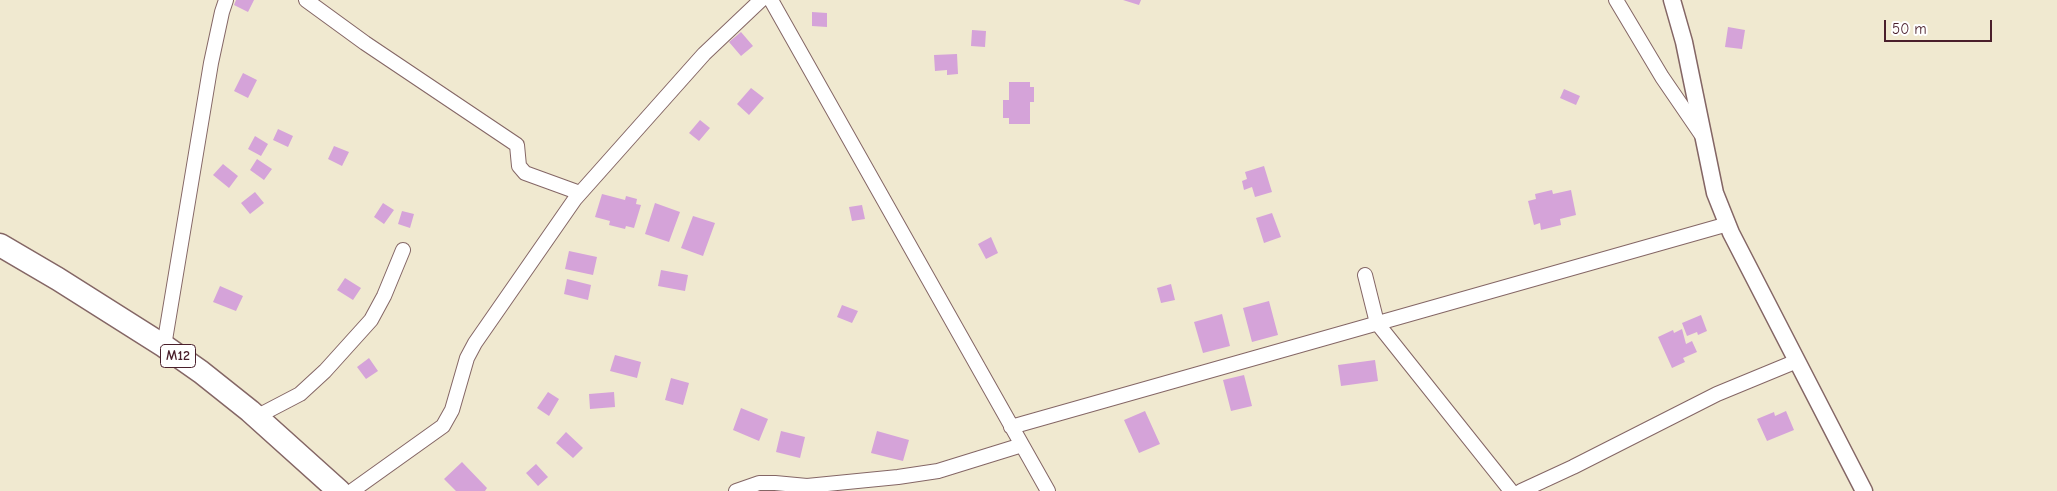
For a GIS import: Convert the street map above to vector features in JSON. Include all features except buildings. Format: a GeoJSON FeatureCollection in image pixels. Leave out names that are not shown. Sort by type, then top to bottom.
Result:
{"type":"FeatureCollection","features":[{"type":"Feature","properties":{"kind":"highway","name":"M12"},"geometry":{"type":"LineString","coordinates":[[0,245],[58,279],[164,346],[201,372],[256,417],[339,491]]}},
{"type":"Feature","properties":{"kind":"street"},"geometry":{"type":"LineString","coordinates":[[164,346],[211,63],[226,0]]}},
{"type":"Feature","properties":{"kind":"street"},"geometry":{"type":"LineString","coordinates":[[306,0],[517,145],[519,166],[526,173],[580,193]]}},
{"type":"Feature","properties":{"kind":"street"},"geometry":{"type":"LineString","coordinates":[[352,491],[443,426],[452,410],[467,358],[475,343],[580,193],[704,54],[761,0]]}},
{"type":"Feature","properties":{"kind":"street"},"geometry":{"type":"LineString","coordinates":[[771,0],[1048,491]]}},
{"type":"Feature","properties":{"kind":"street"},"geometry":{"type":"LineString","coordinates":[[1616,0],[1662,77],[1704,137]]}},
{"type":"Feature","properties":{"kind":"street"},"geometry":{"type":"LineString","coordinates":[[1672,0],[1684,42],[1715,192],[1728,224],[1864,491]]}},
{"type":"Feature","properties":{"kind":"street"},"geometry":{"type":"LineString","coordinates":[[1011,427],[1728,224]]}},
{"type":"Feature","properties":{"kind":"street"},"geometry":{"type":"LineString","coordinates":[[256,417],[300,394],[325,371],[371,320],[384,296],[403,250]]}},
{"type":"Feature","properties":{"kind":"street"},"geometry":{"type":"LineString","coordinates":[[1365,275],[1377,323],[1511,491]]}},
{"type":"Feature","properties":{"kind":"street"},"geometry":{"type":"LineString","coordinates":[[1521,491],[1574,467],[1717,394],[1797,361]]}},
{"type":"Feature","properties":{"kind":"street"},"geometry":{"type":"LineString","coordinates":[[736,491],[759,483],[807,486],[938,471],[1022,444]]}}]}
